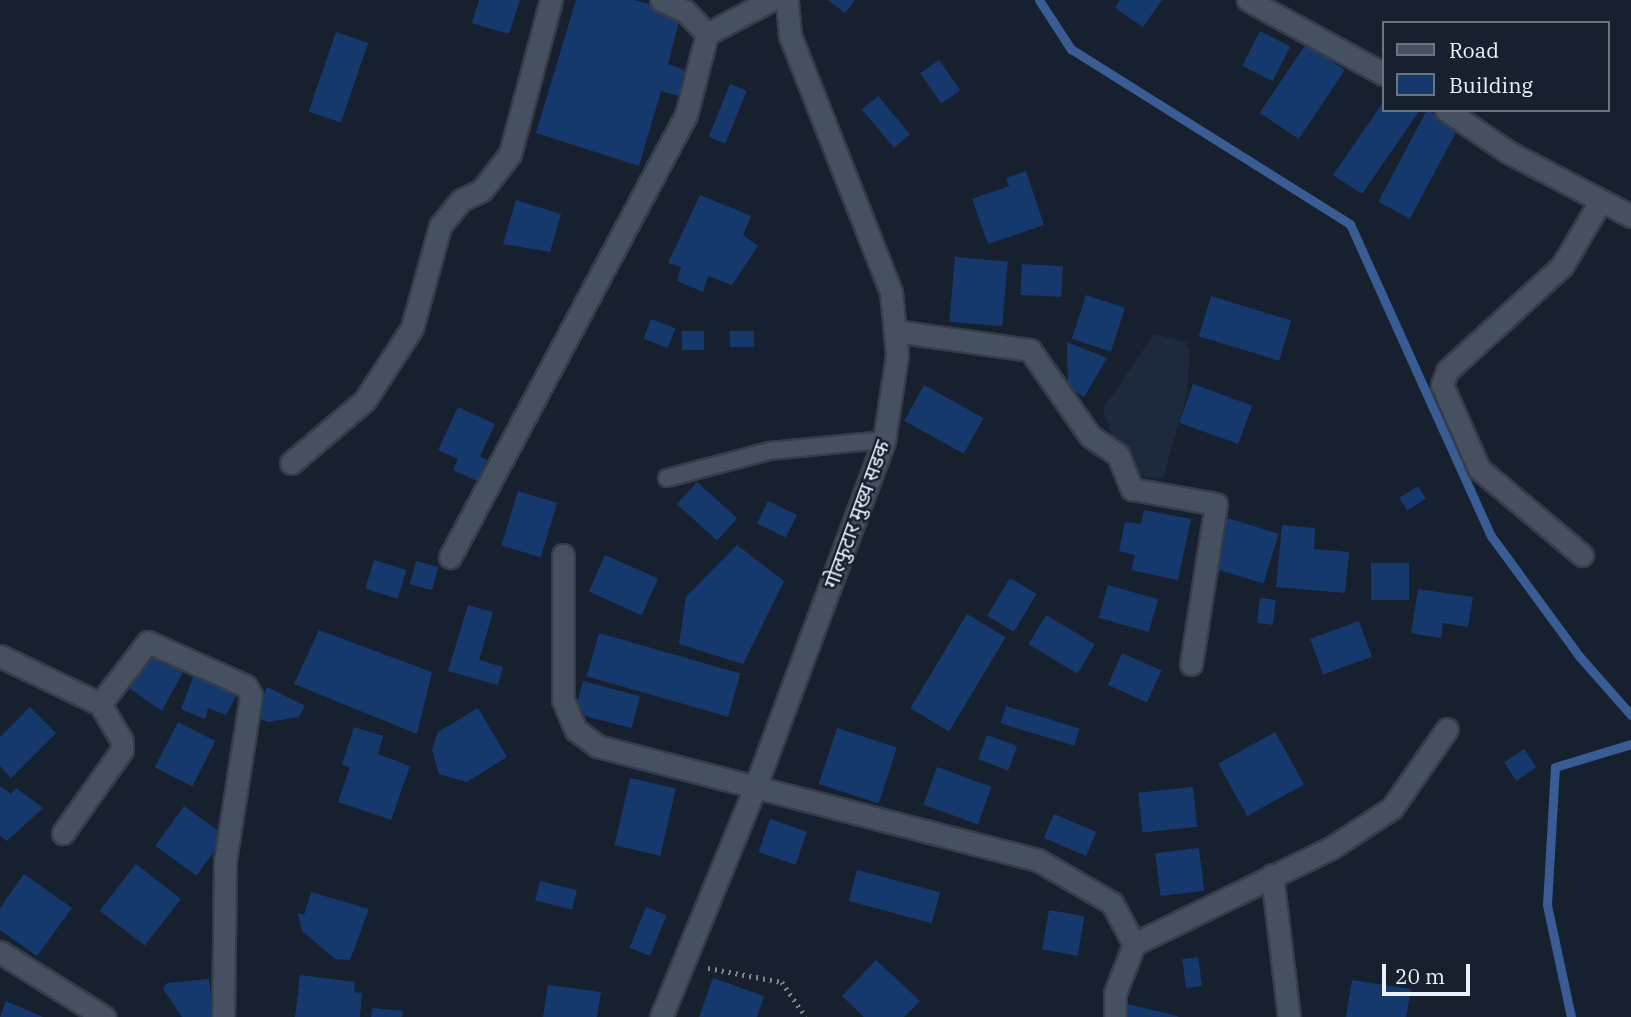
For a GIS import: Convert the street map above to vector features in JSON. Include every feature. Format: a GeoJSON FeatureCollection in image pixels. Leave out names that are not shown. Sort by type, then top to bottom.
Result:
{"type":"FeatureCollection","features":[{"type":"Feature","properties":{"kind":"street"},"geometry":{"type":"LineString","coordinates":[[291,463],[365,400],[412,328],[440,226],[461,200],[482,190],[510,154],[551,0]]}},
{"type":"Feature","properties":{"kind":"street"},"geometry":{"type":"LineString","coordinates":[[661,0],[685,10],[706,34]]}},
{"type":"Feature","properties":{"kind":"street"},"geometry":{"type":"LineString","coordinates":[[450,557],[687,115],[706,34],[771,0]]}},
{"type":"Feature","properties":{"kind":"street","name":"गोल्फुटार मुख्य सडक"},"geometry":{"type":"LineString","coordinates":[[661,1017],[756,785],[884,440],[897,355],[891,292],[790,36],[787,0]]}},
{"type":"Feature","properties":{"kind":"street"},"geometry":{"type":"LineString","coordinates":[[1248,0],[1382,73]]}},
{"type":"Feature","properties":{"kind":"street"},"geometry":{"type":"LineString","coordinates":[[1449,112],[1600,202],[1631,216]]}},
{"type":"Feature","properties":{"kind":"street"},"geometry":{"type":"LineString","coordinates":[[1582,555],[1479,469],[1442,385],[1447,371],[1562,266],[1600,202]]}},
{"type":"Feature","properties":{"kind":"street"},"geometry":{"type":"LineString","coordinates":[[895,331],[1030,350],[1090,436],[1118,455],[1132,489],[1216,504],[1191,664]]}},
{"type":"Feature","properties":{"kind":"street"},"geometry":{"type":"LineString","coordinates":[[563,555],[563,701],[576,730],[597,746],[1038,860],[1112,903],[1134,944]]}},
{"type":"Feature","properties":{"kind":"street"},"geometry":{"type":"LineString","coordinates":[[100,704],[148,642],[246,686],[251,695],[225,861],[223,1017]]}},
{"type":"Feature","properties":{"kind":"street"},"geometry":{"type":"LineString","coordinates":[[0,656],[100,704],[122,741],[122,750],[63,833]]}},
{"type":"Feature","properties":{"kind":"street"},"geometry":{"type":"LineString","coordinates":[[1115,1017],[1115,993],[1134,944],[1331,848],[1392,808],[1447,729]]}},
{"type":"Feature","properties":{"kind":"street"},"geometry":{"type":"LineString","coordinates":[[1272,875],[1289,1017]]}},
{"type":"Feature","properties":{"kind":"street"},"geometry":{"type":"LineString","coordinates":[[0,952],[104,1017]]}},
{"type":"Feature","properties":{"kind":"lane"},"geometry":{"type":"LineString","coordinates":[[667,478],[769,451],[884,440]]}},
{"type":"Feature","properties":{"kind":"path"},"geometry":{"type":"LineString","coordinates":[[683,961],[782,982],[806,1017]]}},
{"type":"Feature","properties":{"kind":"shaded area"},"geometry":{"type":"Polygon","coordinates":[[[1154,334],[1186,342],[1189,350],[1188,390],[1163,478],[1123,475],[1103,409],[1154,334]]]}},
{"type":"Feature","properties":{"kind":"building"},"geometry":{"type":"Polygon","coordinates":[[[479,0],[520,0],[509,34],[472,23],[479,0]]]}},
{"type":"Feature","properties":{"kind":"building"},"geometry":{"type":"Polygon","coordinates":[[[576,0],[634,0],[681,13],[668,64],[690,72],[683,97],[661,91],[639,166],[536,133],[576,0]]]}},
{"type":"Feature","properties":{"kind":"building"},"geometry":{"type":"Polygon","coordinates":[[[828,0],[855,0],[845,13],[828,0]]]}},
{"type":"Feature","properties":{"kind":"building"},"geometry":{"type":"Polygon","coordinates":[[[1120,0],[1162,0],[1143,27],[1115,8],[1120,0]]]}},
{"type":"Feature","properties":{"kind":"building"},"geometry":{"type":"Polygon","coordinates":[[[1260,31],[1290,46],[1273,81],[1242,66],[1260,31]]]}},
{"type":"Feature","properties":{"kind":"building"},"geometry":{"type":"Polygon","coordinates":[[[336,32],[368,43],[341,122],[309,111],[336,32]]]}},
{"type":"Feature","properties":{"kind":"building"},"geometry":{"type":"Polygon","coordinates":[[[1306,44],[1345,70],[1299,139],[1260,113],[1306,44]]]}},
{"type":"Feature","properties":{"kind":"building"},"geometry":{"type":"Polygon","coordinates":[[[939,60],[960,90],[941,104],[920,73],[939,60]]]}},
{"type":"Feature","properties":{"kind":"building"},"geometry":{"type":"Polygon","coordinates":[[[730,84],[747,91],[725,144],[709,137],[730,84]]]}},
{"type":"Feature","properties":{"kind":"building"},"geometry":{"type":"Polygon","coordinates":[[[878,96],[910,134],[894,148],[862,109],[878,96]]]}},
{"type":"Feature","properties":{"kind":"building"},"geometry":{"type":"Polygon","coordinates":[[[1382,104],[1382,112],[1419,112],[1362,194],[1333,175],[1382,104]]]}},
{"type":"Feature","properties":{"kind":"building"},"geometry":{"type":"Polygon","coordinates":[[[1426,112],[1431,112],[1459,127],[1410,219],[1378,202],[1426,112]]]}},
{"type":"Feature","properties":{"kind":"building"},"geometry":{"type":"Polygon","coordinates":[[[1026,171],[1044,225],[988,244],[972,199],[1009,186],[1006,178],[1026,171]]]}},
{"type":"Feature","properties":{"kind":"building"},"geometry":{"type":"Polygon","coordinates":[[[700,195],[751,216],[743,235],[758,246],[732,285],[708,276],[703,292],[677,281],[681,267],[668,263],[700,195]]]}},
{"type":"Feature","properties":{"kind":"building"},"geometry":{"type":"Polygon","coordinates":[[[516,200],[561,214],[550,252],[503,244],[516,200]]]}},
{"type":"Feature","properties":{"kind":"building"},"geometry":{"type":"Polygon","coordinates":[[[955,257],[1008,262],[1002,326],[949,322],[955,257]]]}},
{"type":"Feature","properties":{"kind":"building"},"geometry":{"type":"Polygon","coordinates":[[[1022,264],[1063,266],[1061,297],[1020,295],[1022,264]]]}},
{"type":"Feature","properties":{"kind":"building"},"geometry":{"type":"Polygon","coordinates":[[[1086,295],[1125,308],[1111,351],[1072,339],[1086,295]]]}},
{"type":"Feature","properties":{"kind":"building"},"geometry":{"type":"Polygon","coordinates":[[[1211,296],[1291,321],[1279,361],[1199,336],[1211,296]]]}},
{"type":"Feature","properties":{"kind":"building"},"geometry":{"type":"Polygon","coordinates":[[[651,319],[675,328],[668,348],[643,339],[651,319]]]}},
{"type":"Feature","properties":{"kind":"building"},"geometry":{"type":"Polygon","coordinates":[[[682,331],[704,331],[704,350],[682,350],[682,331]]]}},
{"type":"Feature","properties":{"kind":"building"},"geometry":{"type":"Polygon","coordinates":[[[730,331],[754,331],[754,347],[730,347],[730,331]]]}},
{"type":"Feature","properties":{"kind":"building"},"geometry":{"type":"Polygon","coordinates":[[[1067,342],[1107,358],[1084,397],[1068,387],[1067,342]]]}},
{"type":"Feature","properties":{"kind":"building"},"geometry":{"type":"Polygon","coordinates":[[[1193,384],[1252,406],[1238,444],[1179,423],[1193,384]]]}},
{"type":"Feature","properties":{"kind":"building"},"geometry":{"type":"Polygon","coordinates":[[[924,385],[983,418],[964,454],[904,421],[924,385]]]}},
{"type":"Feature","properties":{"kind":"building"},"geometry":{"type":"Polygon","coordinates":[[[458,407],[495,424],[480,456],[487,460],[477,481],[453,470],[458,459],[438,450],[458,407]]]}},
{"type":"Feature","properties":{"kind":"building"},"geometry":{"type":"Polygon","coordinates":[[[697,482],[737,518],[717,540],[677,504],[697,482]]]}},
{"type":"Feature","properties":{"kind":"building"},"geometry":{"type":"Polygon","coordinates":[[[1418,486],[1426,499],[1407,510],[1399,498],[1418,486]]]}},
{"type":"Feature","properties":{"kind":"building"},"geometry":{"type":"Polygon","coordinates":[[[518,491],[557,503],[541,557],[501,546],[518,491]]]}},
{"type":"Feature","properties":{"kind":"building"},"geometry":{"type":"Polygon","coordinates":[[[768,501],[797,515],[786,537],[757,523],[768,501]]]}},
{"type":"Feature","properties":{"kind":"building"},"geometry":{"type":"Polygon","coordinates":[[[1144,510],[1191,519],[1178,580],[1131,570],[1135,555],[1119,551],[1125,522],[1141,524],[1144,510]]]}},
{"type":"Feature","properties":{"kind":"building"},"geometry":{"type":"Polygon","coordinates":[[[1227,518],[1279,534],[1263,584],[1212,568],[1227,518]]]}},
{"type":"Feature","properties":{"kind":"building"},"geometry":{"type":"Polygon","coordinates":[[[1282,525],[1315,528],[1314,549],[1349,552],[1345,593],[1276,587],[1282,525]]]}},
{"type":"Feature","properties":{"kind":"building"},"geometry":{"type":"Polygon","coordinates":[[[737,545],[784,581],[743,664],[679,644],[686,597],[737,545]]]}},
{"type":"Feature","properties":{"kind":"building"},"geometry":{"type":"Polygon","coordinates":[[[605,555],[658,579],[642,615],[589,592],[605,555]]]}},
{"type":"Feature","properties":{"kind":"building"},"geometry":{"type":"Polygon","coordinates":[[[374,560],[407,570],[398,599],[365,589],[374,560]]]}},
{"type":"Feature","properties":{"kind":"building"},"geometry":{"type":"Polygon","coordinates":[[[416,561],[438,567],[432,590],[410,584],[416,561]]]}},
{"type":"Feature","properties":{"kind":"building"},"geometry":{"type":"Polygon","coordinates":[[[1371,563],[1409,563],[1409,600],[1371,600],[1371,563]]]}},
{"type":"Feature","properties":{"kind":"building"},"geometry":{"type":"Polygon","coordinates":[[[1010,578],[1037,594],[1014,632],[987,616],[1010,578]]]}},
{"type":"Feature","properties":{"kind":"building"},"geometry":{"type":"Polygon","coordinates":[[[1108,585],[1158,599],[1149,632],[1099,618],[1108,585]]]}},
{"type":"Feature","properties":{"kind":"building"},"geometry":{"type":"Polygon","coordinates":[[[1418,589],[1473,597],[1468,627],[1443,623],[1441,638],[1411,633],[1418,589]]]}},
{"type":"Feature","properties":{"kind":"building"},"geometry":{"type":"Polygon","coordinates":[[[1260,598],[1276,600],[1273,625],[1257,623],[1260,598]]]}},
{"type":"Feature","properties":{"kind":"building"},"geometry":{"type":"Polygon","coordinates":[[[468,605],[493,612],[479,660],[503,667],[498,685],[448,671],[468,605]]]}},
{"type":"Feature","properties":{"kind":"building"},"geometry":{"type":"Polygon","coordinates":[[[967,614],[1006,637],[949,731],[910,708],[967,614]]]}},
{"type":"Feature","properties":{"kind":"building"},"geometry":{"type":"Polygon","coordinates":[[[1046,615],[1095,644],[1077,674],[1028,644],[1046,615]]]}},
{"type":"Feature","properties":{"kind":"building"},"geometry":{"type":"Polygon","coordinates":[[[1359,621],[1372,657],[1323,674],[1310,639],[1359,621]]]}},
{"type":"Feature","properties":{"kind":"building"},"geometry":{"type":"Polygon","coordinates":[[[319,630],[432,672],[417,734],[294,684],[319,630]]]}},
{"type":"Feature","properties":{"kind":"building"},"geometry":{"type":"Polygon","coordinates":[[[599,633],[740,674],[728,717],[587,676],[599,633]]]}},
{"type":"Feature","properties":{"kind":"building"},"geometry":{"type":"Polygon","coordinates":[[[147,651],[184,670],[162,711],[129,688],[147,651]]]}},
{"type":"Feature","properties":{"kind":"building"},"geometry":{"type":"Polygon","coordinates":[[[1122,653],[1161,670],[1147,702],[1108,685],[1122,653]]]}},
{"type":"Feature","properties":{"kind":"building"},"geometry":{"type":"Polygon","coordinates":[[[195,672],[240,689],[226,715],[208,708],[205,719],[181,709],[195,672]]]}},
{"type":"Feature","properties":{"kind":"building"},"geometry":{"type":"Polygon","coordinates":[[[583,681],[640,696],[631,728],[574,713],[583,681]]]}},
{"type":"Feature","properties":{"kind":"building"},"geometry":{"type":"Polygon","coordinates":[[[267,687],[305,706],[299,717],[268,722],[255,717],[267,687]]]}},
{"type":"Feature","properties":{"kind":"building"},"geometry":{"type":"Polygon","coordinates":[[[1006,706],[1080,729],[1074,746],[1001,723],[1006,706]]]}},
{"type":"Feature","properties":{"kind":"building"},"geometry":{"type":"Polygon","coordinates":[[[30,707],[56,733],[11,778],[0,766],[0,737],[30,707]]]}},
{"type":"Feature","properties":{"kind":"building"},"geometry":{"type":"Polygon","coordinates":[[[478,708],[507,757],[467,782],[439,774],[432,750],[438,732],[478,708]]]}},
{"type":"Feature","properties":{"kind":"building"},"geometry":{"type":"Polygon","coordinates":[[[178,722],[215,741],[192,787],[155,767],[178,722]]]}},
{"type":"Feature","properties":{"kind":"building"},"geometry":{"type":"Polygon","coordinates":[[[354,727],[383,736],[378,754],[410,766],[391,820],[338,802],[350,767],[342,765],[354,727]]]}},
{"type":"Feature","properties":{"kind":"building"},"geometry":{"type":"Polygon","coordinates":[[[837,728],[897,747],[879,804],[819,784],[837,728]]]}},
{"type":"Feature","properties":{"kind":"building"},"geometry":{"type":"Polygon","coordinates":[[[1275,732],[1304,784],[1247,816],[1218,764],[1275,732]]]}},
{"type":"Feature","properties":{"kind":"building"},"geometry":{"type":"Polygon","coordinates":[[[987,735],[1017,746],[1008,770],[978,759],[987,735]]]}},
{"type":"Feature","properties":{"kind":"building"},"geometry":{"type":"Polygon","coordinates":[[[1524,749],[1536,767],[1516,781],[1504,762],[1524,749]]]}},
{"type":"Feature","properties":{"kind":"building"},"geometry":{"type":"Polygon","coordinates":[[[937,767],[992,787],[978,824],[923,805],[937,767]]]}},
{"type":"Feature","properties":{"kind":"building"},"geometry":{"type":"Polygon","coordinates":[[[630,778],[676,789],[660,856],[614,845],[630,778]]]}},
{"type":"Feature","properties":{"kind":"building"},"geometry":{"type":"Polygon","coordinates":[[[0,786],[11,794],[16,788],[43,808],[7,841],[0,836],[0,786]]]}},
{"type":"Feature","properties":{"kind":"building"},"geometry":{"type":"Polygon","coordinates":[[[1193,787],[1197,827],[1142,833],[1138,793],[1193,787]]]}},
{"type":"Feature","properties":{"kind":"building"},"geometry":{"type":"Polygon","coordinates":[[[184,806],[225,836],[196,876],[155,846],[184,806]]]}},
{"type":"Feature","properties":{"kind":"building"},"geometry":{"type":"Polygon","coordinates":[[[1054,814],[1096,832],[1086,856],[1044,838],[1054,814]]]}},
{"type":"Feature","properties":{"kind":"building"},"geometry":{"type":"Polygon","coordinates":[[[770,819],[807,832],[795,865],[759,852],[770,819]]]}},
{"type":"Feature","properties":{"kind":"building"},"geometry":{"type":"Polygon","coordinates":[[[1199,848],[1204,891],[1161,896],[1155,853],[1199,848]]]}},
{"type":"Feature","properties":{"kind":"building"},"geometry":{"type":"Polygon","coordinates":[[[136,864],[181,899],[145,946],[100,910],[136,864]]]}},
{"type":"Feature","properties":{"kind":"building"},"geometry":{"type":"Polygon","coordinates":[[[857,870],[940,892],[932,923],[849,901],[857,870]]]}},
{"type":"Feature","properties":{"kind":"building"},"geometry":{"type":"Polygon","coordinates":[[[24,874],[72,908],[37,956],[0,930],[0,908],[24,874]]]}},
{"type":"Feature","properties":{"kind":"building"},"geometry":{"type":"Polygon","coordinates":[[[540,881],[577,890],[572,910],[535,900],[540,881]]]}},
{"type":"Feature","properties":{"kind":"building"},"geometry":{"type":"Polygon","coordinates":[[[311,892],[369,909],[350,960],[335,959],[302,931],[298,913],[304,915],[311,892]]]}},
{"type":"Feature","properties":{"kind":"building"},"geometry":{"type":"Polygon","coordinates":[[[646,907],[666,915],[650,956],[630,948],[646,907]]]}},
{"type":"Feature","properties":{"kind":"building"},"geometry":{"type":"Polygon","coordinates":[[[1049,910],[1084,916],[1078,956],[1042,949],[1049,910]]]}},
{"type":"Feature","properties":{"kind":"building"},"geometry":{"type":"Polygon","coordinates":[[[1198,957],[1202,986],[1186,988],[1182,959],[1198,957]]]}},
{"type":"Feature","properties":{"kind":"building"},"geometry":{"type":"Polygon","coordinates":[[[876,960],[920,1001],[904,1017],[864,1017],[842,996],[876,960]]]}},
{"type":"Feature","properties":{"kind":"building"},"geometry":{"type":"Polygon","coordinates":[[[300,975],[355,982],[354,992],[362,993],[360,1017],[295,1017],[300,975]]]}},
{"type":"Feature","properties":{"kind":"building"},"geometry":{"type":"Polygon","coordinates":[[[713,978],[764,996],[757,1017],[699,1017],[713,978]]]}},
{"type":"Feature","properties":{"kind":"building"},"geometry":{"type":"Polygon","coordinates":[[[209,979],[213,1017],[182,1017],[163,989],[167,983],[209,979]]]}},
{"type":"Feature","properties":{"kind":"building"},"geometry":{"type":"Polygon","coordinates":[[[1352,980],[1411,989],[1406,1017],[1346,1017],[1352,980]]]}},
{"type":"Feature","properties":{"kind":"building"},"geometry":{"type":"Polygon","coordinates":[[[548,985],[601,992],[597,1017],[543,1017],[548,985]]]}},
{"type":"Feature","properties":{"kind":"building"},"geometry":{"type":"Polygon","coordinates":[[[6,1001],[43,1017],[0,1017],[6,1001]]]}},
{"type":"Feature","properties":{"kind":"building"},"geometry":{"type":"Polygon","coordinates":[[[1127,1004],[1178,1016],[1178,1017],[1124,1017],[1127,1004]]]}},
{"type":"Feature","properties":{"kind":"building"},"geometry":{"type":"Polygon","coordinates":[[[372,1008],[403,1011],[402,1017],[371,1017],[372,1008]]]}},
{"type":"Feature","properties":{"kind":"waterway"},"geometry":{"type":"LineString","coordinates":[[1039,0],[1071,49],[1350,224],[1491,536],[1579,656],[1631,715]]}},
{"type":"Feature","properties":{"kind":"waterway"},"geometry":{"type":"LineString","coordinates":[[1571,1017],[1547,905],[1555,767],[1631,744]]}}]}
